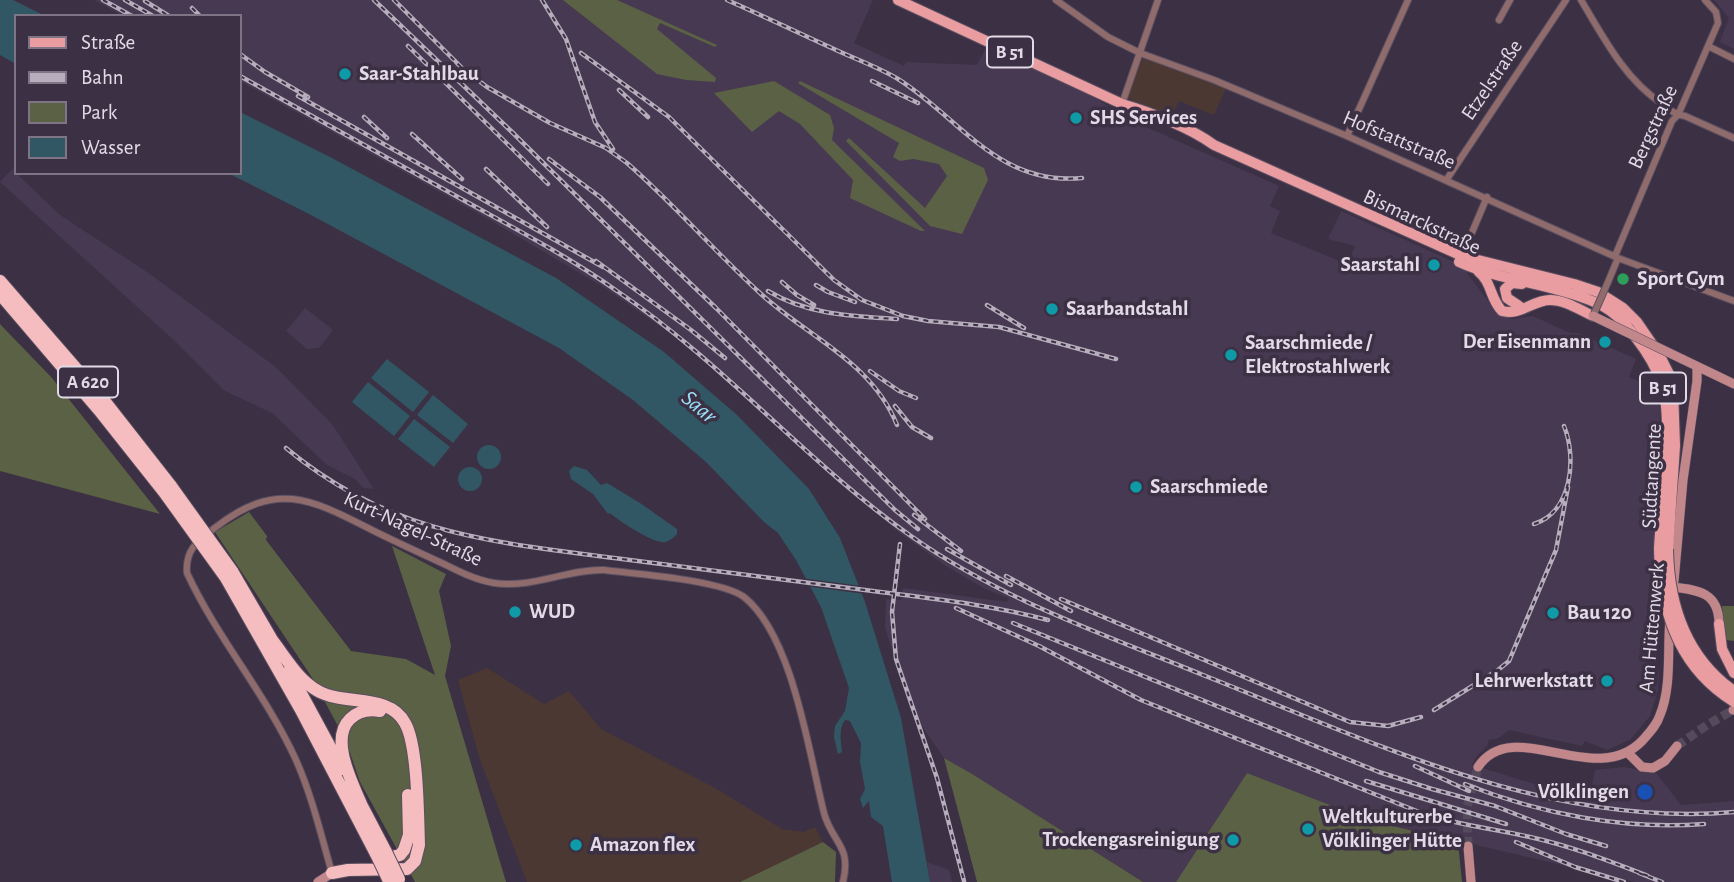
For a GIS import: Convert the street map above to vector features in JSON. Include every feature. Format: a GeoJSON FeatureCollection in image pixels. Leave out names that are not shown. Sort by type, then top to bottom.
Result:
{"type":"FeatureCollection","features":[{"type":"Feature","properties":{"kind":"highway","name":"A 620"},"geometry":{"type":"LineString","coordinates":[[0,281],[106,403],[229,574],[272,640],[364,811],[379,854]]}},
{"type":"Feature","properties":{"kind":"highway","name":"A 620"},"geometry":{"type":"LineString","coordinates":[[0,294],[168,489]]}},
{"type":"Feature","properties":{"kind":"highway","name":"A 620"},"geometry":{"type":"LineString","coordinates":[[229,574],[379,854]]}},
{"type":"Feature","properties":{"kind":"highway"},"geometry":{"type":"LineString","coordinates":[[272,640],[295,671],[316,690],[341,699],[384,705],[401,716],[410,734],[419,845],[415,861],[407,869],[348,870],[332,873]]}},
{"type":"Feature","properties":{"kind":"highway"},"geometry":{"type":"LineString","coordinates":[[332,873],[394,857],[404,850],[408,843],[404,736],[401,727],[389,715],[370,710],[352,716],[344,724],[340,740],[364,811]]}},
{"type":"Feature","properties":{"kind":"highway"},"geometry":{"type":"LineString","coordinates":[[379,854],[390,881]]}},
{"type":"Feature","properties":{"kind":"main road","name":"Bismarckstraße"},"geometry":{"type":"LineString","coordinates":[[898,0],[1122,104],[1202,137],[1325,196],[1500,272]]}},
{"type":"Feature","properties":{"kind":"main road","name":"Bismarckstraße"},"geometry":{"type":"LineString","coordinates":[[1325,196],[1378,225],[1472,267],[1500,272]]}},
{"type":"Feature","properties":{"kind":"main road"},"geometry":{"type":"LineString","coordinates":[[1472,267],[1487,279],[1496,304],[1502,311],[1516,312],[1524,305]]}},
{"type":"Feature","properties":{"kind":"main road"},"geometry":{"type":"LineString","coordinates":[[1500,272],[1506,306],[1557,301],[1734,384]]}},
{"type":"Feature","properties":{"kind":"main road","name":"Südtangente"},"geometry":{"type":"LineString","coordinates":[[1500,272],[1594,301],[1616,315],[1651,358],[1661,383],[1667,424],[1662,594],[1677,639],[1702,676],[1734,702]]}},
{"type":"Feature","properties":{"kind":"main road","name":"Südtangente"},"geometry":{"type":"LineString","coordinates":[[1500,272],[1550,277],[1598,292],[1637,321],[1659,355],[1669,374],[1675,405],[1675,446],[1663,549],[1671,593],[1684,633],[1694,651],[1710,672],[1734,691]]}},
{"type":"Feature","properties":{"kind":"main road"},"geometry":{"type":"LineString","coordinates":[[1524,305],[1507,298],[1505,289],[1508,285],[1512,283],[1549,287]]}},
{"type":"Feature","properties":{"kind":"main road","name":"Am Hüttenwerk"},"geometry":{"type":"LineString","coordinates":[[1627,752],[1650,732],[1660,718],[1666,693],[1683,480],[1698,382],[1697,367]]}},
{"type":"Feature","properties":{"kind":"main road"},"geometry":{"type":"LineString","coordinates":[[1673,587],[1696,590],[1707,596],[1717,607],[1726,661],[1734,673]]}},
{"type":"Feature","properties":{"kind":"main road"},"geometry":{"type":"LineString","coordinates":[[1478,767],[1485,758],[1497,751],[1516,746],[1595,759],[1627,752],[1642,767],[1653,768],[1665,761],[1677,747]]}},
{"type":"Feature","properties":{"kind":"main road"},"geometry":{"type":"LineString","coordinates":[[1468,846],[1471,882]]}},
{"type":"Feature","properties":{"kind":"main road"},"geometry":{"type":"LineString","coordinates":[[318,882],[332,873]]}},
{"type":"Feature","properties":{"kind":"street","name":"Hofstattstraße"},"geometry":{"type":"LineString","coordinates":[[1056,0],[1108,37],[1140,53],[1214,80],[1347,136],[1617,257],[1734,301]]}},
{"type":"Feature","properties":{"kind":"street"},"geometry":{"type":"LineString","coordinates":[[1122,104],[1158,0]]}},
{"type":"Feature","properties":{"kind":"street"},"geometry":{"type":"LineString","coordinates":[[1347,136],[1408,0]]}},
{"type":"Feature","properties":{"kind":"street"},"geometry":{"type":"LineString","coordinates":[[1499,20],[1510,0]]}},
{"type":"Feature","properties":{"kind":"street","name":"Etzelstraße"},"geometry":{"type":"LineString","coordinates":[[1447,179],[1566,0]]}},
{"type":"Feature","properties":{"kind":"street"},"geometry":{"type":"LineString","coordinates":[[1581,0],[1619,62],[1649,95],[1678,115],[1734,138]]}},
{"type":"Feature","properties":{"kind":"street","name":"Bergstraße"},"geometry":{"type":"LineString","coordinates":[[1593,316],[1672,121],[1678,115],[1718,23],[1716,12],[1705,0]]}},
{"type":"Feature","properties":{"kind":"street"},"geometry":{"type":"LineString","coordinates":[[1708,46],[1734,59]]}},
{"type":"Feature","properties":{"kind":"street"},"geometry":{"type":"LineString","coordinates":[[1462,256],[1487,197]]}},
{"type":"Feature","properties":{"kind":"street","name":"Kurt-Nagel-Straße"},"geometry":{"type":"LineString","coordinates":[[332,873],[316,814],[296,760],[187,573],[186,560],[194,546],[233,515],[263,500],[286,498],[310,501],[460,572],[494,583],[523,583],[570,572],[595,570],[722,586],[744,597],[762,616],[782,654],[813,759],[825,815],[841,843],[846,865],[843,882]]}},
{"type":"Feature","properties":{"kind":"shaded area","name":"Saarstahl"},"geometry":{"type":"Polygon","coordinates":[[[94,0],[873,0],[854,43],[904,66],[906,62],[977,65],[987,46],[1087,93],[1128,119],[1279,186],[1270,206],[1280,211],[1271,233],[1347,264],[1355,246],[1328,239],[1341,211],[1461,265],[1496,312],[1512,319],[1533,316],[1636,359],[1629,377],[1657,389],[1660,408],[1655,580],[1661,614],[1656,657],[1658,690],[1650,716],[1631,739],[1607,750],[1585,741],[1582,746],[1509,730],[1499,738],[1489,740],[1472,765],[1538,785],[1595,796],[1596,792],[1591,791],[1595,770],[1624,767],[1656,773],[1681,805],[1734,801],[1734,882],[1635,882],[1369,820],[1247,773],[1176,882],[1143,882],[944,758],[910,709],[885,627],[886,599],[901,600],[903,588],[1007,602],[1009,598],[985,589],[943,564],[896,530],[677,338],[605,288],[488,219],[242,82],[242,14],[119,14],[94,0]]]}},
{"type":"Feature","properties":{"kind":"shaded area"},"geometry":{"type":"Polygon","coordinates":[[[1714,0],[1734,0],[1734,49],[1720,42],[1729,18],[1714,0]]]}},
{"type":"Feature","properties":{"kind":"shaded area"},"geometry":{"type":"Polygon","coordinates":[[[1144,55],[1226,88],[1214,115],[1179,101],[1171,117],[1127,98],[1144,55]]]}},
{"type":"Feature","properties":{"kind":"shaded area"},"geometry":{"type":"Polygon","coordinates":[[[13,168],[14,175],[18,175],[60,215],[150,274],[277,368],[332,424],[374,489],[363,488],[355,479],[327,465],[272,413],[225,391],[178,344],[0,182],[13,168]]]}},
{"type":"Feature","properties":{"kind":"shaded area"},"geometry":{"type":"Polygon","coordinates":[[[305,308],[333,330],[319,348],[307,349],[286,331],[305,308]]]}},
{"type":"Feature","properties":{"kind":"shaded area"},"geometry":{"type":"Polygon","coordinates":[[[487,668],[544,704],[569,691],[601,729],[715,788],[782,829],[804,832],[815,827],[823,842],[740,882],[527,882],[480,760],[458,680],[487,668]]]}},
{"type":"Feature","properties":{"kind":"shaded area"},"geometry":{"type":"Polygon","coordinates":[[[927,862],[949,870],[952,882],[930,882],[927,862]]]}},
{"type":"Feature","properties":{"kind":"green space"},"geometry":{"type":"Polygon","coordinates":[[[563,0],[617,0],[717,45],[715,47],[660,23],[657,29],[716,78],[715,82],[657,74],[563,0]]]}},
{"type":"Feature","properties":{"kind":"green space"},"geometry":{"type":"Polygon","coordinates":[[[774,81],[830,115],[834,128],[832,140],[925,231],[850,198],[853,180],[800,124],[779,111],[752,132],[714,93],[774,81]]]}},
{"type":"Feature","properties":{"kind":"green space"},"geometry":{"type":"Polygon","coordinates":[[[800,81],[984,168],[988,180],[962,234],[930,226],[846,141],[849,138],[925,208],[947,176],[939,164],[913,159],[900,161],[893,157],[899,143],[798,83],[800,81]]]}},
{"type":"Feature","properties":{"kind":"green space"},"geometry":{"type":"Polygon","coordinates":[[[0,324],[52,378],[160,514],[0,471],[0,324]]]}},
{"type":"Feature","properties":{"kind":"green space"},"geometry":{"type":"Polygon","coordinates":[[[249,512],[267,536],[266,540],[351,651],[406,659],[435,675],[392,546],[446,574],[439,591],[451,646],[445,676],[506,882],[415,882],[360,782],[346,741],[311,676],[215,532],[249,512]]]}},
{"type":"Feature","properties":{"kind":"green space"},"geometry":{"type":"Polygon","coordinates":[[[1722,606],[1734,606],[1734,641],[1726,640],[1722,606]]]}},
{"type":"Feature","properties":{"kind":"green space"},"geometry":{"type":"Polygon","coordinates":[[[944,758],[972,774],[1143,882],[977,882],[944,758]]]}},
{"type":"Feature","properties":{"kind":"green space","name":"Weltkulturerbe Völklinger Hütte"},"geometry":{"type":"Polygon","coordinates":[[[1247,773],[1369,820],[1458,842],[1462,882],[1176,882],[1247,773]]]}},
{"type":"Feature","properties":{"kind":"green space"},"geometry":{"type":"Polygon","coordinates":[[[823,842],[836,852],[835,882],[740,882],[823,842]]]}},
{"type":"Feature","properties":{"kind":"water"},"geometry":{"type":"Polygon","coordinates":[[[0,0],[13,0],[41,14],[14,14],[14,63],[0,55],[0,0]]]}},
{"type":"Feature","properties":{"kind":"water","name":"Saar"},"geometry":{"type":"Polygon","coordinates":[[[242,113],[556,278],[664,352],[737,415],[809,489],[840,538],[865,602],[901,718],[930,882],[892,882],[883,826],[871,817],[869,801],[863,808],[860,799],[865,789],[860,762],[861,743],[850,721],[845,720],[841,728],[842,752],[838,754],[834,737],[835,726],[845,711],[849,688],[821,607],[778,533],[706,462],[633,400],[559,348],[232,175],[242,175],[242,113]]]}},
{"type":"Feature","properties":{"kind":"water"},"geometry":{"type":"Polygon","coordinates":[[[387,359],[429,392],[413,412],[371,378],[387,359]]]}},
{"type":"Feature","properties":{"kind":"water"},"geometry":{"type":"Polygon","coordinates":[[[368,382],[410,416],[394,436],[352,402],[368,382]]]}},
{"type":"Feature","properties":{"kind":"water"},"geometry":{"type":"Polygon","coordinates":[[[433,395],[468,424],[453,443],[417,415],[433,395]]]}},
{"type":"Feature","properties":{"kind":"water"},"geometry":{"type":"Polygon","coordinates":[[[414,419],[450,447],[434,467],[398,439],[414,419]]]}},
{"type":"Feature","properties":{"kind":"water"},"geometry":{"type":"Polygon","coordinates":[[[489,445],[498,448],[501,457],[498,466],[489,469],[480,466],[477,457],[480,448],[489,445]]]}},
{"type":"Feature","properties":{"kind":"water"},"geometry":{"type":"Polygon","coordinates":[[[574,466],[587,470],[601,485],[607,483],[640,503],[677,529],[677,534],[666,542],[657,541],[608,514],[593,494],[571,479],[569,471],[574,466]]]}},
{"type":"Feature","properties":{"kind":"water"},"geometry":{"type":"Polygon","coordinates":[[[470,467],[479,470],[482,479],[479,488],[470,491],[461,488],[458,479],[461,470],[470,467]]]}},
{"type":"Feature","properties":{"kind":"pier"},"geometry":{"type":"Polygon","coordinates":[[[801,578],[862,586],[865,594],[805,586],[801,578]]]}},
{"type":"Feature","properties":{"kind":"tunnel"},"geometry":{"type":"LineString","coordinates":[[1677,746],[1733,710]]}},
{"type":"Feature","properties":{"kind":"tunnel"},"geometry":{"type":"LineString","coordinates":[[1468,846],[1467,807],[1478,767]]}},
{"type":"Feature","properties":{"kind":"railway"},"geometry":{"type":"LineString","coordinates":[[103,0],[128,14]]}},
{"type":"Feature","properties":{"kind":"railway"},"geometry":{"type":"LineString","coordinates":[[125,0],[150,14]]}},
{"type":"Feature","properties":{"kind":"railway"},"geometry":{"type":"LineString","coordinates":[[374,0],[513,133],[895,510],[918,529]]}},
{"type":"Feature","properties":{"kind":"railway"},"geometry":{"type":"LineString","coordinates":[[394,0],[462,68],[487,87],[550,123],[606,148],[627,163],[761,294],[855,367],[886,403],[897,425]]}},
{"type":"Feature","properties":{"kind":"railway"},"geometry":{"type":"LineString","coordinates":[[542,0],[566,39],[595,122],[613,149]]}},
{"type":"Feature","properties":{"kind":"railway"},"geometry":{"type":"LineString","coordinates":[[727,0],[898,79],[1003,160],[1027,171],[1053,178],[1082,178]]}},
{"type":"Feature","properties":{"kind":"railway"},"geometry":{"type":"LineString","coordinates":[[145,1],[166,14]]}},
{"type":"Feature","properties":{"kind":"railway"},"geometry":{"type":"LineString","coordinates":[[192,8],[198,14]]}},
{"type":"Feature","properties":{"kind":"railway"},"geometry":{"type":"LineString","coordinates":[[408,46],[548,184]]}},
{"type":"Feature","properties":{"kind":"railway"},"geometry":{"type":"LineString","coordinates":[[581,53],[669,117],[834,280],[862,300],[903,316],[928,321],[999,327],[1116,359]]}},
{"type":"Feature","properties":{"kind":"railway"},"geometry":{"type":"LineString","coordinates":[[242,55],[308,97]]}},
{"type":"Feature","properties":{"kind":"railway"},"geometry":{"type":"LineString","coordinates":[[242,77],[538,241],[598,278],[693,349],[873,507],[945,558],[1016,597],[1090,630],[1331,727],[1462,775],[1596,807],[1665,813],[1734,812]]}},
{"type":"Feature","properties":{"kind":"railway"},"geometry":{"type":"LineString","coordinates":[[872,81],[918,103]]}},
{"type":"Feature","properties":{"kind":"railway"},"geometry":{"type":"LineString","coordinates":[[619,90],[648,117]]}},
{"type":"Feature","properties":{"kind":"railway"},"geometry":{"type":"LineString","coordinates":[[298,96],[603,267]]}},
{"type":"Feature","properties":{"kind":"railway"},"geometry":{"type":"LineString","coordinates":[[364,117],[387,138]]}},
{"type":"Feature","properties":{"kind":"railway"},"geometry":{"type":"LineString","coordinates":[[412,134],[462,179]]}},
{"type":"Feature","properties":{"kind":"railway"},"geometry":{"type":"LineString","coordinates":[[549,159],[600,197],[716,308],[925,519]]}},
{"type":"Feature","properties":{"kind":"railway"},"geometry":{"type":"LineString","coordinates":[[486,169],[547,227]]}},
{"type":"Feature","properties":{"kind":"railway"},"geometry":{"type":"LineString","coordinates":[[596,261],[725,358]]}},
{"type":"Feature","properties":{"kind":"railway"},"geometry":{"type":"LineString","coordinates":[[782,282],[814,305]]}},
{"type":"Feature","properties":{"kind":"railway"},"geometry":{"type":"LineString","coordinates":[[816,285],[855,302]]}},
{"type":"Feature","properties":{"kind":"railway"},"geometry":{"type":"LineString","coordinates":[[768,291],[815,310],[897,319]]}},
{"type":"Feature","properties":{"kind":"railway"},"geometry":{"type":"LineString","coordinates":[[987,305],[1024,328]]}},
{"type":"Feature","properties":{"kind":"railway"},"geometry":{"type":"LineString","coordinates":[[870,371],[899,391],[916,398]]}},
{"type":"Feature","properties":{"kind":"railway"},"geometry":{"type":"LineString","coordinates":[[895,406],[912,427],[931,438]]}},
{"type":"Feature","properties":{"kind":"railway"},"geometry":{"type":"LineString","coordinates":[[1534,524],[1547,518],[1564,496],[1570,468],[1570,453],[1564,426]]}},
{"type":"Feature","properties":{"kind":"railway"},"geometry":{"type":"LineString","coordinates":[[286,448],[325,477],[364,500],[445,530],[530,547],[957,602],[1048,620]]}},
{"type":"Feature","properties":{"kind":"railway"},"geometry":{"type":"LineString","coordinates":[[1434,710],[1509,661],[1556,550],[1568,487]]}},
{"type":"Feature","properties":{"kind":"railway"},"geometry":{"type":"LineString","coordinates":[[914,515],[961,551]]}},
{"type":"Feature","properties":{"kind":"railway"},"geometry":{"type":"LineString","coordinates":[[900,544],[892,612],[896,659],[937,778],[964,881]]}},
{"type":"Feature","properties":{"kind":"railway"},"geometry":{"type":"LineString","coordinates":[[947,549],[1011,585]]}},
{"type":"Feature","properties":{"kind":"railway"},"geometry":{"type":"LineString","coordinates":[[1006,576],[1071,611]]}},
{"type":"Feature","properties":{"kind":"railway"},"geometry":{"type":"LineString","coordinates":[[1061,599],[1350,722],[1388,726],[1421,717]]}},
{"type":"Feature","properties":{"kind":"railway"},"geometry":{"type":"LineString","coordinates":[[956,608],[1039,646],[1141,700],[1424,814],[1560,845],[1648,876]]}},
{"type":"Feature","properties":{"kind":"railway"},"geometry":{"type":"LineString","coordinates":[[1013,623],[1379,772],[1495,806],[1566,834],[1606,846]]}},
{"type":"Feature","properties":{"kind":"railway"},"geometry":{"type":"LineString","coordinates":[[1415,766],[1469,791]]}},
{"type":"Feature","properties":{"kind":"railway"},"geometry":{"type":"LineString","coordinates":[[1366,781],[1506,824]]}},
{"type":"Feature","properties":{"kind":"railway"},"geometry":{"type":"LineString","coordinates":[[1465,784],[1523,804],[1582,818],[1643,824],[1704,824]]}},
{"type":"Feature","properties":{"kind":"railway"},"geometry":{"type":"LineString","coordinates":[[1516,842],[1575,867],[1624,882]]}},
{"type":"Feature","properties":{"kind":"railway"},"geometry":{"type":"LineString","coordinates":[[1639,873],[1662,882]]}},
{"type":"Feature","properties":{"kind":"place","name":"Saar-Stahlbau"},"geometry":{"type":"Point","coordinates":[345,74]}},
{"type":"Feature","properties":{"kind":"place","name":"SHS Services"},"geometry":{"type":"Point","coordinates":[1076,118]}},
{"type":"Feature","properties":{"kind":"place","name":"Saarstahl"},"geometry":{"type":"Point","coordinates":[1434,265]}},
{"type":"Feature","properties":{"kind":"place","name":"Sport Gym"},"geometry":{"type":"Point","coordinates":[1623,279]}},
{"type":"Feature","properties":{"kind":"place","name":"Saarbandstahl"},"geometry":{"type":"Point","coordinates":[1052,309]}},
{"type":"Feature","properties":{"kind":"place","name":"Der Eisenmann"},"geometry":{"type":"Point","coordinates":[1605,342]}},
{"type":"Feature","properties":{"kind":"place","name":"Saarschmiede / Elektrostahlwerk"},"geometry":{"type":"Point","coordinates":[1231,355]}},
{"type":"Feature","properties":{"kind":"place","name":"Saarschmiede"},"geometry":{"type":"Point","coordinates":[1136,487]}},
{"type":"Feature","properties":{"kind":"place","name":"WUD"},"geometry":{"type":"Point","coordinates":[515,612]}},
{"type":"Feature","properties":{"kind":"place","name":"Bau 120"},"geometry":{"type":"Point","coordinates":[1553,613]}},
{"type":"Feature","properties":{"kind":"place","name":"Lehrwerkstatt"},"geometry":{"type":"Point","coordinates":[1607,681]}},
{"type":"Feature","properties":{"kind":"place","name":"Völklingen"},"geometry":{"type":"Point","coordinates":[1645,792]}},
{"type":"Feature","properties":{"kind":"place","name":"Weltkulturerbe Völklinger Hütte"},"geometry":{"type":"Point","coordinates":[1308,829]}},
{"type":"Feature","properties":{"kind":"place","name":"Trockengasreinigung"},"geometry":{"type":"Point","coordinates":[1233,840]}},
{"type":"Feature","properties":{"kind":"place","name":"Amazon flex"},"geometry":{"type":"Point","coordinates":[576,845]}}]}
